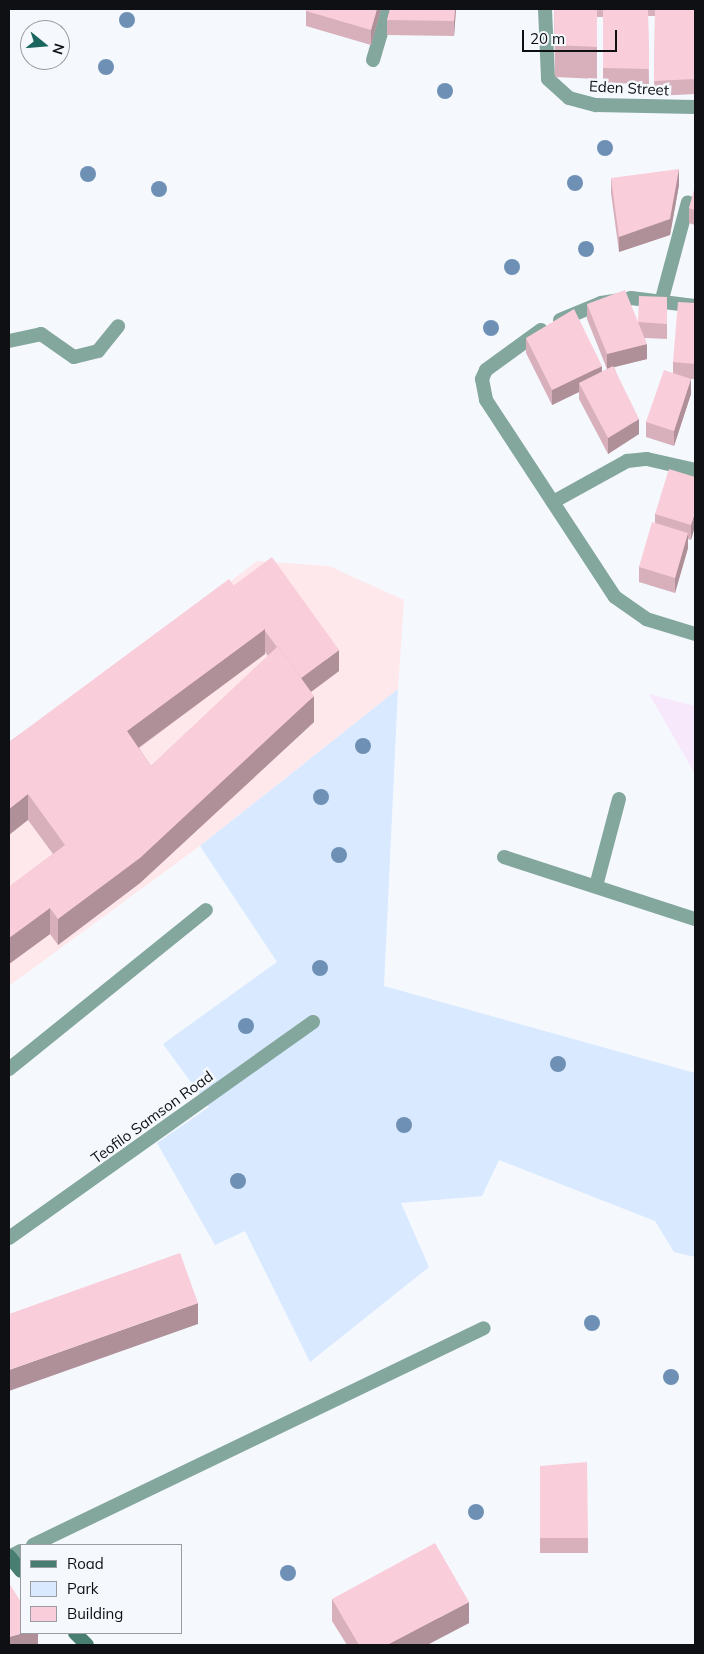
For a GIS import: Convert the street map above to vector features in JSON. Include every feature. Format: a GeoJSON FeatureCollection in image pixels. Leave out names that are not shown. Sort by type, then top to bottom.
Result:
{"type":"FeatureCollection","features":[{"type":"Feature","properties":{"kind":"main road"},"geometry":{"type":"LineString","coordinates":[[13,1555],[20,1569]]}},
{"type":"Feature","properties":{"kind":"main road"},"geometry":{"type":"LineString","coordinates":[[76,1634],[86,1645]]}},
{"type":"Feature","properties":{"kind":"street"},"geometry":{"type":"LineString","coordinates":[[373,60],[388,9]]}},
{"type":"Feature","properties":{"kind":"street","name":"Eden Street"},"geometry":{"type":"LineString","coordinates":[[545,9],[548,79],[569,98],[596,105],[695,107]]}},
{"type":"Feature","properties":{"kind":"street"},"geometry":{"type":"LineString","coordinates":[[662,299],[688,202]]}},
{"type":"Feature","properties":{"kind":"street"},"geometry":{"type":"LineString","coordinates":[[695,306],[662,299],[601,303],[567,316],[528,337],[486,370],[482,379],[486,400],[615,596],[629,609],[695,634]]}},
{"type":"Feature","properties":{"kind":"street"},"geometry":{"type":"LineString","coordinates":[[9,341],[41,334],[74,357],[98,351],[118,326]]}},
{"type":"Feature","properties":{"kind":"street"},"geometry":{"type":"LineString","coordinates":[[553,502],[626,461],[665,461],[695,470]]}},
{"type":"Feature","properties":{"kind":"street"},"geometry":{"type":"LineString","coordinates":[[596,886],[619,799]]}},
{"type":"Feature","properties":{"kind":"street"},"geometry":{"type":"LineString","coordinates":[[504,856],[695,919]]}},
{"type":"Feature","properties":{"kind":"street"},"geometry":{"type":"LineString","coordinates":[[9,1069],[206,910]]}},
{"type":"Feature","properties":{"kind":"street","name":"Teofilo Samson Road"},"geometry":{"type":"LineString","coordinates":[[9,1238],[313,1022]]}},
{"type":"Feature","properties":{"kind":"street"},"geometry":{"type":"LineString","coordinates":[[35,1544],[484,1328]]}},
{"type":"Feature","properties":{"kind":"shaded area"},"geometry":{"type":"Polygon","coordinates":[[[257,561],[329,566],[404,600],[398,689],[200,846],[9,986],[9,750],[257,561]]]}},
{"type":"Feature","properties":{"kind":"shaded area"},"geometry":{"type":"Polygon","coordinates":[[[649,694],[695,706],[695,774],[649,694]]]}},
{"type":"Feature","properties":{"kind":"green space"},"geometry":{"type":"Polygon","coordinates":[[[398,689],[384,986],[695,1073],[695,1257],[674,1252],[655,1221],[499,1160],[482,1196],[401,1203],[429,1267],[310,1362],[245,1231],[215,1245],[157,1143],[209,1107],[163,1044],[277,962],[200,846],[398,689]]]}},
{"type":"Feature","properties":{"kind":"building"},"geometry":{"type":"Polygon","coordinates":[[[306,9],[377,9],[371,30],[306,11],[306,9]]]}},
{"type":"Feature","properties":{"kind":"building"},"geometry":{"type":"Polygon","coordinates":[[[390,9],[455,9],[454,21],[387,20],[390,9]]]}},
{"type":"Feature","properties":{"kind":"building"},"geometry":{"type":"Polygon","coordinates":[[[554,9],[597,9],[597,47],[555,45],[554,9]]]}},
{"type":"Feature","properties":{"kind":"building"},"geometry":{"type":"Polygon","coordinates":[[[603,9],[648,9],[649,69],[603,68],[603,9]]]}},
{"type":"Feature","properties":{"kind":"building"},"geometry":{"type":"Polygon","coordinates":[[[655,9],[695,9],[695,79],[654,81],[655,9]]]}},
{"type":"Feature","properties":{"kind":"building"},"geometry":{"type":"Polygon","coordinates":[[[679,169],[670,219],[619,237],[611,178],[679,169]]]}},
{"type":"Feature","properties":{"kind":"building"},"geometry":{"type":"Polygon","coordinates":[[[695,187],[695,210],[689,208],[695,187]]]}},
{"type":"Feature","properties":{"kind":"building"},"geometry":{"type":"Polygon","coordinates":[[[625,290],[647,344],[607,354],[587,304],[625,290]]]}},
{"type":"Feature","properties":{"kind":"building"},"geometry":{"type":"Polygon","coordinates":[[[639,296],[667,297],[667,324],[638,322],[639,296]]]}},
{"type":"Feature","properties":{"kind":"building"},"geometry":{"type":"Polygon","coordinates":[[[678,302],[695,303],[695,364],[673,362],[678,302]]]}},
{"type":"Feature","properties":{"kind":"building"},"geometry":{"type":"Polygon","coordinates":[[[574,309],[602,366],[552,390],[526,338],[574,309]]]}},
{"type":"Feature","properties":{"kind":"building"},"geometry":{"type":"Polygon","coordinates":[[[613,366],[639,419],[608,438],[579,383],[613,366]]]}},
{"type":"Feature","properties":{"kind":"building"},"geometry":{"type":"Polygon","coordinates":[[[664,370],[691,379],[674,431],[646,422],[664,370]]]}},
{"type":"Feature","properties":{"kind":"building"},"geometry":{"type":"Polygon","coordinates":[[[669,469],[695,477],[695,512],[691,525],[655,514],[669,469]]]}},
{"type":"Feature","properties":{"kind":"building"},"geometry":{"type":"Polygon","coordinates":[[[652,522],[688,533],[675,578],[639,567],[652,522]]]}},
{"type":"Feature","properties":{"kind":"building"},"geometry":{"type":"Polygon","coordinates":[[[272,557],[339,650],[301,678],[233,586],[272,557]]]}},
{"type":"Feature","properties":{"kind":"building"},"geometry":{"type":"Polygon","coordinates":[[[229,579],[265,629],[127,731],[151,766],[278,646],[314,696],[140,858],[58,919],[50,908],[9,938],[9,887],[65,845],[28,794],[9,809],[9,742],[229,579]]]}},
{"type":"Feature","properties":{"kind":"building"},"geometry":{"type":"Polygon","coordinates":[[[180,1253],[198,1303],[9,1370],[9,1314],[180,1253]]]}},
{"type":"Feature","properties":{"kind":"building"},"geometry":{"type":"Polygon","coordinates":[[[587,1462],[588,1538],[540,1538],[540,1466],[587,1462]]]}},
{"type":"Feature","properties":{"kind":"building"},"geometry":{"type":"Polygon","coordinates":[[[435,1543],[469,1602],[387,1645],[359,1645],[332,1599],[435,1543]]]}},
{"type":"Feature","properties":{"kind":"building"},"geometry":{"type":"Polygon","coordinates":[[[9,1583],[20,1600],[20,1634],[9,1637],[9,1583]]]}}]}
